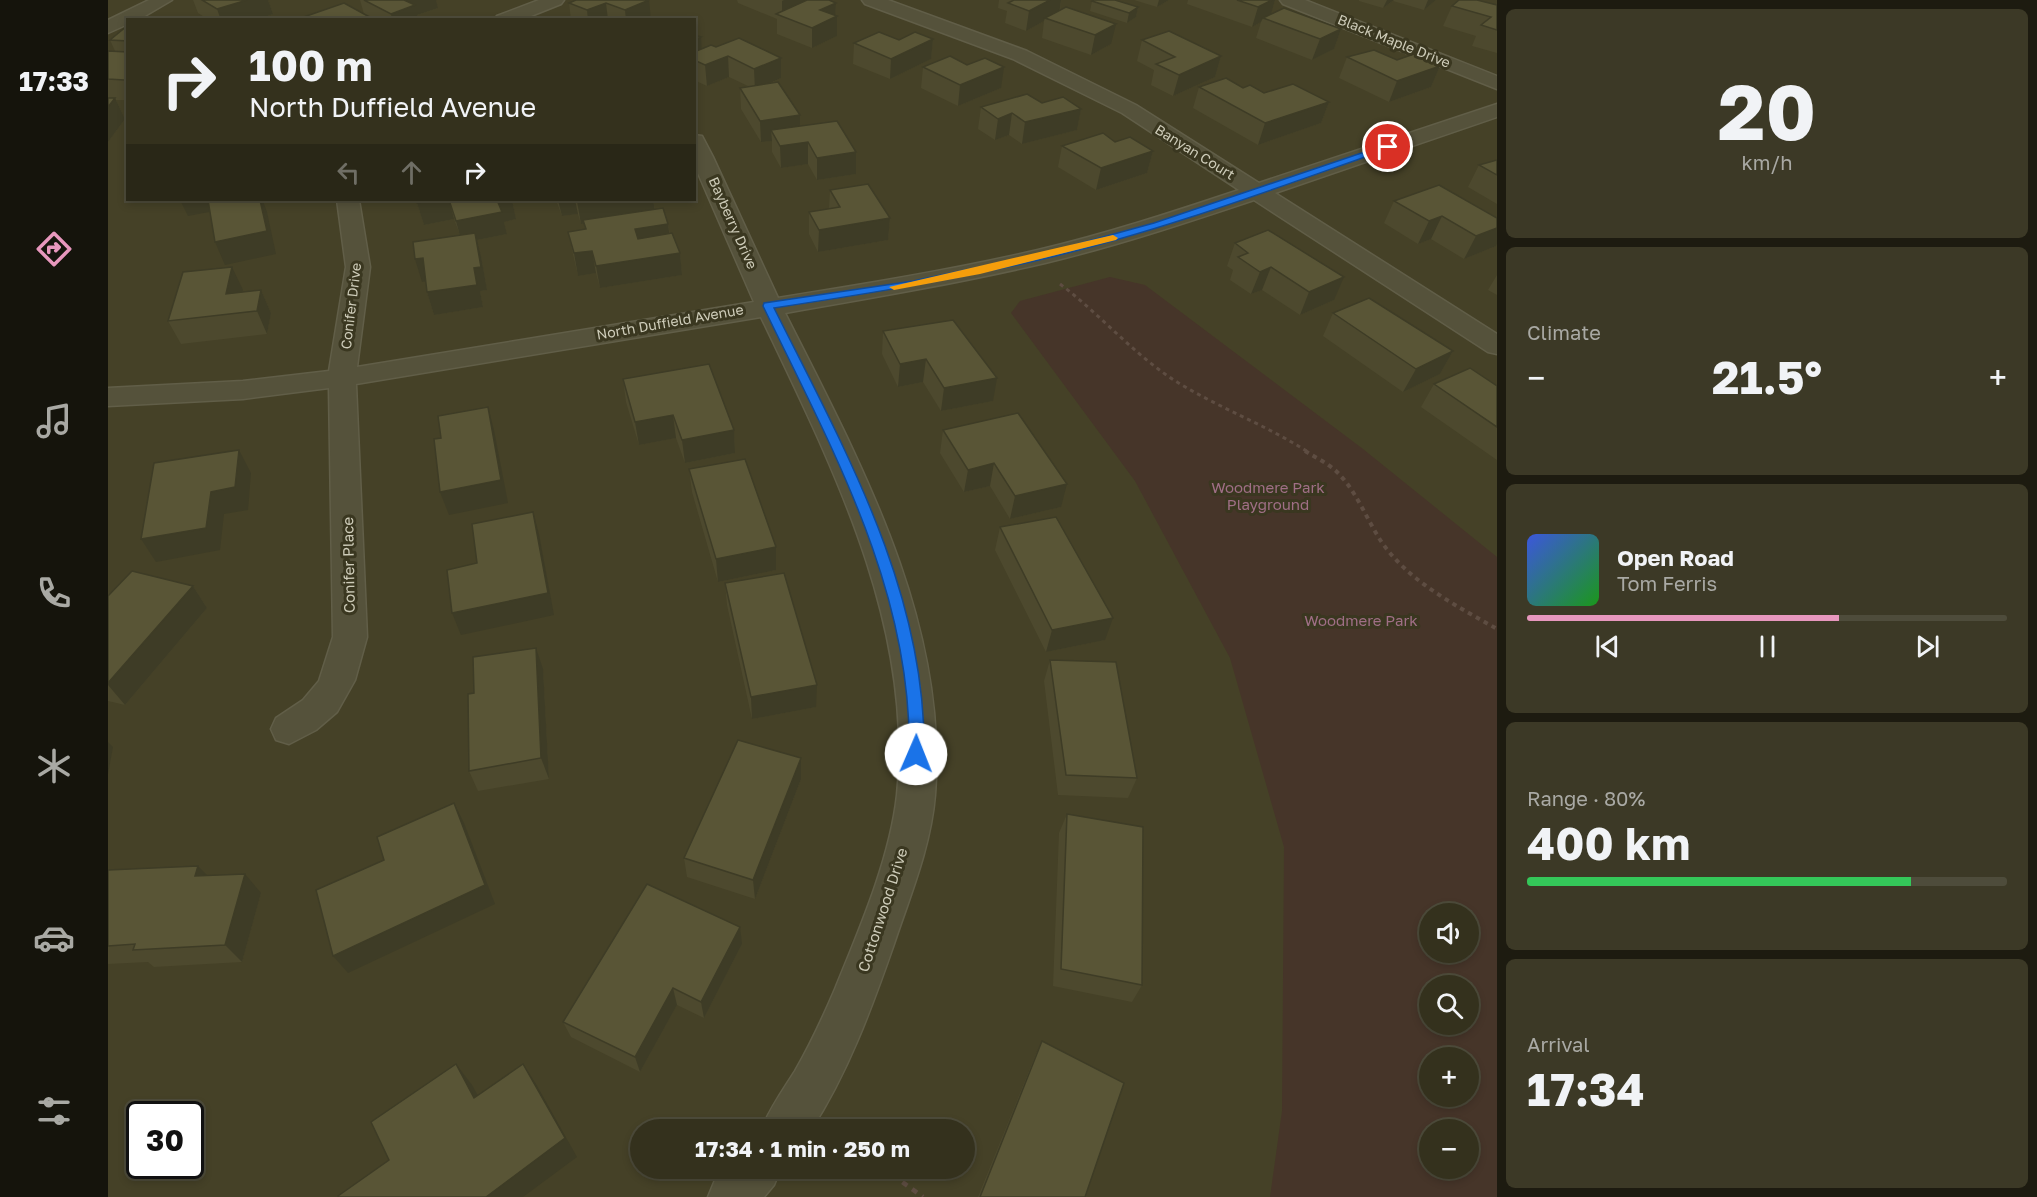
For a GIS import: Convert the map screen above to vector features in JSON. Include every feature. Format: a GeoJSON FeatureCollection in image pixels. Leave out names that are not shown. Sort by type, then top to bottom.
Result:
{"type":"FeatureCollection","features":[{"type":"Feature","properties":{"kind":"street"},"geometry":{"type":"LineString","coordinates":[[126,18],[163,0]]}},
{"type":"Feature","properties":{"kind":"street"},"geometry":{"type":"LineString","coordinates":[[508,18],[555,0]]}},
{"type":"Feature","properties":{"kind":"street","name":"Banyan Court"},"geometry":{"type":"LineString","coordinates":[[871,0],[1020,55],[1129,109],[1497,346]]}},
{"type":"Feature","properties":{"kind":"street","name":"Black Maple Drive"},"geometry":{"type":"LineString","coordinates":[[1289,0],[1497,83]]}},
{"type":"Feature","properties":{"kind":"street"},"geometry":{"type":"LineString","coordinates":[[108,27],[126,18]]}},
{"type":"Feature","properties":{"kind":"street","name":"North Duffield Avenue"},"geometry":{"type":"LineString","coordinates":[[108,397],[243,390],[342,378],[768,306],[913,284],[1034,258],[1157,225],[1497,110]]}},
{"type":"Feature","properties":{"kind":"street","name":"Bayberry Drive"},"geometry":{"type":"LineString","coordinates":[[696,145],[768,306]]}},
{"type":"Feature","properties":{"kind":"street","name":"Conifer Drive"},"geometry":{"type":"LineString","coordinates":[[342,378],[358,267],[348,201]]}},
{"type":"Feature","properties":{"kind":"street","name":"Cottonwood Drive"},"geometry":{"type":"LineString","coordinates":[[768,306],[854,482],[890,577],[907,646],[917,712],[915,796],[900,865],[849,1011],[802,1104],[792,1119]]}},
{"type":"Feature","properties":{"kind":"street","name":"Conifer Place"},"geometry":{"type":"LineString","coordinates":[[289,729],[310,716],[330,697],[343,669],[350,637],[342,378]]}},
{"type":"Feature","properties":{"kind":"street"},"geometry":{"type":"LineString","coordinates":[[732,1197],[748,1179]]}},
{"type":"Feature","properties":{"kind":"path"},"geometry":{"type":"LineString","coordinates":[[1034,258],[1069,292],[1092,309],[1127,344],[1177,382],[1286,438],[1336,471],[1358,501],[1383,544],[1402,566],[1445,599],[1497,629]]}},
{"type":"Feature","properties":{"kind":"path"},"geometry":{"type":"LineString","coordinates":[[898,1179],[923,1197]]}},
{"type":"Feature","properties":{"kind":"green space","name":"Woodmere Park"},"geometry":{"type":"Polygon","coordinates":[[[1110,277],[1145,285],[1363,449],[1497,557],[1497,1197],[1270,1197],[1282,1111],[1284,847],[1230,658],[1135,481],[1011,313],[1020,301],[1110,277]]]}},
{"type":"Feature","properties":{"kind":"building"},"geometry":{"type":"Polygon","coordinates":[[[202,0],[247,0],[217,9],[202,0]]]}},
{"type":"Feature","properties":{"kind":"building"},"geometry":{"type":"Polygon","coordinates":[[[364,0],[404,0],[415,5],[391,14],[364,0]]]}},
{"type":"Feature","properties":{"kind":"building"},"geometry":{"type":"Polygon","coordinates":[[[576,0],[649,0],[625,10],[606,3],[587,10],[569,3],[576,0]]]}},
{"type":"Feature","properties":{"kind":"building"},"geometry":{"type":"Polygon","coordinates":[[[807,0],[829,0],[836,3],[820,10],[837,16],[812,28],[776,14],[807,0]]]}},
{"type":"Feature","properties":{"kind":"building"},"geometry":{"type":"Polygon","coordinates":[[[1014,0],[1050,0],[1029,11],[1008,3],[1014,0]]]}},
{"type":"Feature","properties":{"kind":"building"},"geometry":{"type":"Polygon","coordinates":[[[1115,0],[1138,7],[1129,13],[1092,1],[1115,0]]]}},
{"type":"Feature","properties":{"kind":"building"},"geometry":{"type":"Polygon","coordinates":[[[1237,0],[1272,0],[1258,7],[1237,0]]]}},
{"type":"Feature","properties":{"kind":"building"},"geometry":{"type":"Polygon","coordinates":[[[1459,0],[1477,0],[1497,5],[1497,30],[1481,25],[1491,17],[1452,6],[1459,0]]]}},
{"type":"Feature","properties":{"kind":"building"},"geometry":{"type":"Polygon","coordinates":[[[344,3],[371,18],[301,18],[344,3]]]}},
{"type":"Feature","properties":{"kind":"building"},"geometry":{"type":"Polygon","coordinates":[[[1066,7],[1116,24],[1095,35],[1045,18],[1066,7]]]}},
{"type":"Feature","properties":{"kind":"building"},"geometry":{"type":"Polygon","coordinates":[[[1284,8],[1341,29],[1320,39],[1263,18],[1284,8]]]}},
{"type":"Feature","properties":{"kind":"building"},"geometry":{"type":"Polygon","coordinates":[[[126,27],[126,41],[110,40],[126,27]]]}},
{"type":"Feature","properties":{"kind":"building"},"geometry":{"type":"Polygon","coordinates":[[[1169,31],[1221,56],[1179,75],[1156,64],[1175,57],[1142,40],[1169,31]]]}},
{"type":"Feature","properties":{"kind":"building"},"geometry":{"type":"Polygon","coordinates":[[[879,32],[899,40],[915,32],[933,39],[891,59],[854,43],[879,32]]]}},
{"type":"Feature","properties":{"kind":"building"},"geometry":{"type":"Polygon","coordinates":[[[739,38],[781,58],[754,69],[728,56],[705,65],[696,61],[696,51],[711,45],[716,47],[739,38]]]}},
{"type":"Feature","properties":{"kind":"building"},"geometry":{"type":"Polygon","coordinates":[[[1374,50],[1397,60],[1414,54],[1440,66],[1397,81],[1347,57],[1374,50]]]}},
{"type":"Feature","properties":{"kind":"building"},"geometry":{"type":"Polygon","coordinates":[[[108,51],[126,52],[126,78],[108,79],[108,51]]]}},
{"type":"Feature","properties":{"kind":"building"},"geometry":{"type":"Polygon","coordinates":[[[950,56],[967,65],[985,58],[1004,67],[960,85],[923,67],[950,56]]]}},
{"type":"Feature","properties":{"kind":"building"},"geometry":{"type":"Polygon","coordinates":[[[1226,78],[1243,88],[1250,85],[1264,93],[1293,84],[1329,102],[1265,123],[1199,87],[1226,78]]]}},
{"type":"Feature","properties":{"kind":"building"},"geometry":{"type":"Polygon","coordinates":[[[778,82],[800,115],[760,121],[740,88],[778,82]]]}},
{"type":"Feature","properties":{"kind":"building"},"geometry":{"type":"Polygon","coordinates":[[[1027,94],[1042,103],[1063,97],[1081,109],[1025,122],[1012,113],[998,119],[981,107],[1027,94]]]}},
{"type":"Feature","properties":{"kind":"building"},"geometry":{"type":"Polygon","coordinates":[[[108,98],[115,98],[108,107],[108,98]]]}},
{"type":"Feature","properties":{"kind":"building"},"geometry":{"type":"Polygon","coordinates":[[[837,121],[856,152],[817,158],[808,142],[780,146],[771,130],[837,121]]]}},
{"type":"Feature","properties":{"kind":"building"},"geometry":{"type":"Polygon","coordinates":[[[1103,133],[1115,142],[1130,137],[1153,151],[1101,168],[1062,146],[1103,133]]]}},
{"type":"Feature","properties":{"kind":"building"},"geometry":{"type":"Polygon","coordinates":[[[1497,160],[1497,175],[1479,165],[1497,160]]]}},
{"type":"Feature","properties":{"kind":"building"},"geometry":{"type":"Polygon","coordinates":[[[868,184],[890,218],[819,230],[809,212],[840,207],[830,190],[868,184]]]}},
{"type":"Feature","properties":{"kind":"building"},"geometry":{"type":"Polygon","coordinates":[[[1439,185],[1497,218],[1497,228],[1476,236],[1442,216],[1429,221],[1394,201],[1439,185]]]}},
{"type":"Feature","properties":{"kind":"building"},"geometry":{"type":"Polygon","coordinates":[[[208,201],[260,201],[267,231],[215,242],[208,201]]]}},
{"type":"Feature","properties":{"kind":"building"},"geometry":{"type":"Polygon","coordinates":[[[449,201],[497,201],[502,212],[456,221],[449,201]]]}},
{"type":"Feature","properties":{"kind":"building"},"geometry":{"type":"Polygon","coordinates":[[[663,208],[668,224],[635,229],[638,239],[672,233],[680,253],[596,266],[592,251],[574,253],[568,232],[586,229],[583,220],[663,208]]]}},
{"type":"Feature","properties":{"kind":"building"},"geometry":{"type":"Polygon","coordinates":[[[1268,230],[1344,277],[1309,292],[1271,267],[1260,272],[1238,257],[1248,253],[1235,243],[1268,230]]]}},
{"type":"Feature","properties":{"kind":"building"},"geometry":{"type":"Polygon","coordinates":[[[475,233],[481,267],[474,268],[477,285],[427,292],[423,258],[415,259],[413,242],[475,233]]]}},
{"type":"Feature","properties":{"kind":"building"},"geometry":{"type":"Polygon","coordinates":[[[232,267],[226,294],[261,290],[257,311],[168,321],[183,272],[232,267]]]}},
{"type":"Feature","properties":{"kind":"building"},"geometry":{"type":"Polygon","coordinates":[[[1369,298],[1453,351],[1416,369],[1333,313],[1369,298]]]}},
{"type":"Feature","properties":{"kind":"building"},"geometry":{"type":"Polygon","coordinates":[[[953,320],[997,378],[944,388],[926,359],[900,364],[883,331],[953,320]]]}},
{"type":"Feature","properties":{"kind":"building"},"geometry":{"type":"Polygon","coordinates":[[[709,364],[734,430],[682,440],[673,415],[635,422],[623,379],[709,364]]]}},
{"type":"Feature","properties":{"kind":"building"},"geometry":{"type":"Polygon","coordinates":[[[1470,368],[1497,386],[1497,427],[1434,384],[1470,368]]]}},
{"type":"Feature","properties":{"kind":"building"},"geometry":{"type":"Polygon","coordinates":[[[488,407],[501,480],[440,492],[434,439],[441,438],[438,416],[488,407]]]}},
{"type":"Feature","properties":{"kind":"building"},"geometry":{"type":"Polygon","coordinates":[[[1018,413],[1067,484],[1015,496],[994,463],[968,470],[943,430],[1018,413]]]}},
{"type":"Feature","properties":{"kind":"building"},"geometry":{"type":"Polygon","coordinates":[[[239,450],[235,487],[211,492],[206,528],[141,539],[154,463],[239,450]]]}},
{"type":"Feature","properties":{"kind":"building"},"geometry":{"type":"Polygon","coordinates":[[[745,459],[776,547],[716,559],[689,469],[745,459]]]}},
{"type":"Feature","properties":{"kind":"building"},"geometry":{"type":"Polygon","coordinates":[[[533,512],[548,593],[452,613],[447,570],[477,563],[472,524],[533,512]]]}},
{"type":"Feature","properties":{"kind":"building"},"geometry":{"type":"Polygon","coordinates":[[[1056,517],[1113,618],[1052,630],[1000,527],[1056,517]]]}},
{"type":"Feature","properties":{"kind":"building"},"geometry":{"type":"Polygon","coordinates":[[[132,571],[193,586],[108,683],[108,596],[132,571]]]}},
{"type":"Feature","properties":{"kind":"building"},"geometry":{"type":"Polygon","coordinates":[[[784,573],[817,685],[751,697],[725,583],[784,573]]]}},
{"type":"Feature","properties":{"kind":"building"},"geometry":{"type":"Polygon","coordinates":[[[536,648],[541,758],[469,771],[468,694],[474,693],[473,657],[536,648]]]}},
{"type":"Feature","properties":{"kind":"building"},"geometry":{"type":"Polygon","coordinates":[[[1050,660],[1116,662],[1137,778],[1066,775],[1050,660]]]}},
{"type":"Feature","properties":{"kind":"building"},"geometry":{"type":"Polygon","coordinates":[[[738,740],[801,758],[753,880],[684,858],[738,740]]]}},
{"type":"Feature","properties":{"kind":"building"},"geometry":{"type":"Polygon","coordinates":[[[454,803],[485,885],[333,956],[316,890],[384,860],[377,837],[454,803]]]}},
{"type":"Feature","properties":{"kind":"building"},"geometry":{"type":"Polygon","coordinates":[[[1067,814],[1143,827],[1142,985],[1061,969],[1067,814]]]}},
{"type":"Feature","properties":{"kind":"building"},"geometry":{"type":"Polygon","coordinates":[[[198,866],[195,876],[245,874],[225,945],[133,950],[135,944],[108,946],[108,870],[198,866]]]}},
{"type":"Feature","properties":{"kind":"building"},"geometry":{"type":"Polygon","coordinates":[[[647,884],[740,927],[701,1002],[673,988],[635,1057],[563,1022],[647,884]]]}},
{"type":"Feature","properties":{"kind":"building"},"geometry":{"type":"Polygon","coordinates":[[[1042,1041],[1124,1083],[1085,1197],[980,1197],[1042,1041]]]}},
{"type":"Feature","properties":{"kind":"building"},"geometry":{"type":"Polygon","coordinates":[[[456,1064],[474,1098],[523,1064],[565,1138],[486,1197],[339,1197],[389,1160],[371,1122],[456,1064]]]}},
{"type":"Feature","properties":{"kind":"slow traffic"},"geometry":{"type":"LineString","coordinates":[[894,287],[980,271],[1113,238]]}},
{"type":"Feature","properties":{"kind":"route"},"geometry":{"type":"LineString","coordinates":[[916,754],[917,712],[907,646],[890,577],[854,482],[768,306],[842,296],[980,271],[1102,241],[1209,208],[1256,190],[1388,147]]}},
{"type":"Feature","properties":{"kind":"park label","name":"Woodmere Park Playground"},"geometry":{"type":"Point","coordinates":[1268,496]}}]}
